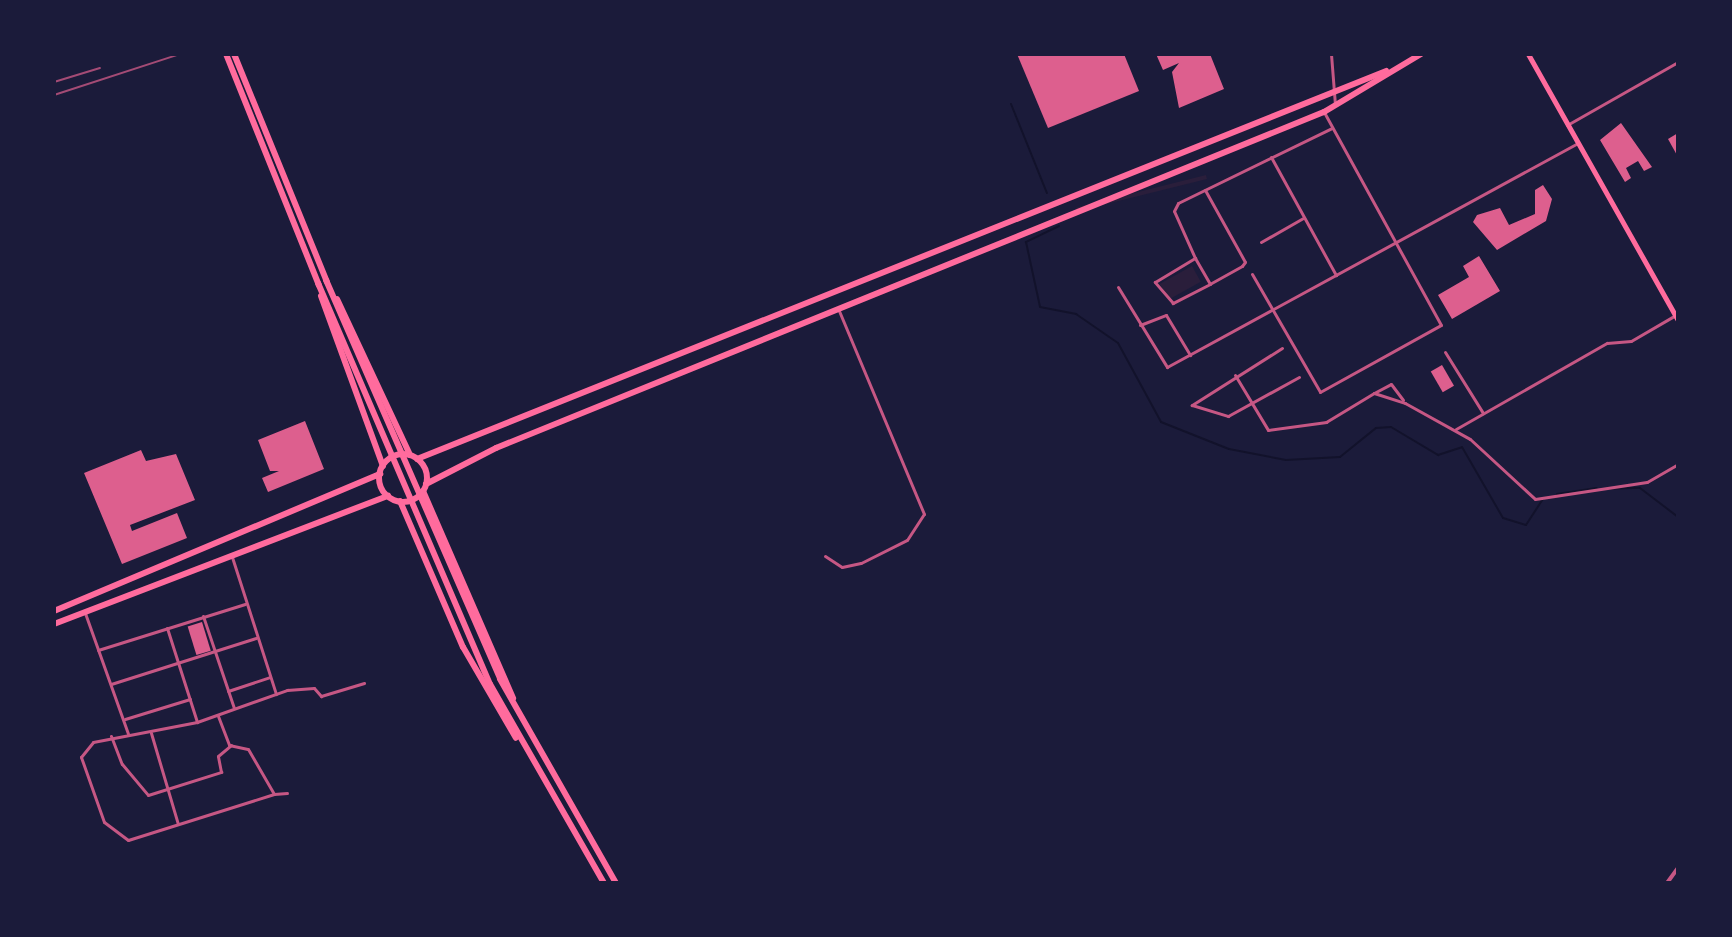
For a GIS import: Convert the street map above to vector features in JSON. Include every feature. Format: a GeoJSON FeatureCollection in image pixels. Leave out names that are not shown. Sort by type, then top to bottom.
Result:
{"type":"FeatureCollection","features":[{"type":"Feature","properties":{"kind":"highway"},"geometry":{"type":"LineString","coordinates":[[226,54],[490,684],[521,743]]}},
{"type":"Feature","properties":{"kind":"highway"},"geometry":{"type":"LineString","coordinates":[[234,54],[322,281],[500,679],[529,739],[616,883]]}},
{"type":"Feature","properties":{"kind":"highway"},"geometry":{"type":"LineString","coordinates":[[400,501],[496,448],[1265,138],[1324,112],[1421,54]]}},
{"type":"Feature","properties":{"kind":"highway"},"geometry":{"type":"LineString","coordinates":[[417,459],[1260,125],[1411,60]]}},
{"type":"Feature","properties":{"kind":"highway"},"geometry":{"type":"LineString","coordinates":[[1260,125],[1265,138]]}},
{"type":"Feature","properties":{"kind":"highway"},"geometry":{"type":"LineString","coordinates":[[322,281],[410,455],[417,459],[424,488],[529,739]]}},
{"type":"Feature","properties":{"kind":"highway"},"geometry":{"type":"LineString","coordinates":[[322,281],[326,321],[383,466],[380,474],[388,496]]}},
{"type":"Feature","properties":{"kind":"highway"},"geometry":{"type":"LineString","coordinates":[[383,466],[410,455]]}},
{"type":"Feature","properties":{"kind":"highway"},"geometry":{"type":"LineString","coordinates":[[54,611],[380,474]]}},
{"type":"Feature","properties":{"kind":"highway"},"geometry":{"type":"LineString","coordinates":[[54,624],[231,553],[388,496],[400,501],[463,647],[604,883]]}},
{"type":"Feature","properties":{"kind":"main road"},"geometry":{"type":"LineString","coordinates":[[1528,54],[1676,318]]}},
{"type":"Feature","properties":{"kind":"street"},"geometry":{"type":"LineString","coordinates":[[1331,54],[1335,105]]}},
{"type":"Feature","properties":{"kind":"street"},"geometry":{"type":"LineString","coordinates":[[1567,125],[1678,62]]}},
{"type":"Feature","properties":{"kind":"street"},"geometry":{"type":"LineString","coordinates":[[1252,274],[1319,391],[1441,325],[1324,112]]}},
{"type":"Feature","properties":{"kind":"street"},"geometry":{"type":"LineString","coordinates":[[1210,284],[1174,211],[1205,190],[1332,128]]}},
{"type":"Feature","properties":{"kind":"street"},"geometry":{"type":"LineString","coordinates":[[1118,287],[1163,366],[1190,355],[1578,143]]}},
{"type":"Feature","properties":{"kind":"street"},"geometry":{"type":"LineString","coordinates":[[1271,157],[1336,275]]}},
{"type":"Feature","properties":{"kind":"street"},"geometry":{"type":"LineString","coordinates":[[1195,258],[1155,285],[1169,303],[1210,284],[1245,262],[1205,190]]}},
{"type":"Feature","properties":{"kind":"street"},"geometry":{"type":"LineString","coordinates":[[1261,242],[1304,218]]}},
{"type":"Feature","properties":{"kind":"street"},"geometry":{"type":"LineString","coordinates":[[825,556],[842,567],[861,563],[907,540],[924,514],[838,308]]}},
{"type":"Feature","properties":{"kind":"street"},"geometry":{"type":"LineString","coordinates":[[1140,325],[1166,315],[1190,355]]}},
{"type":"Feature","properties":{"kind":"street"},"geometry":{"type":"LineString","coordinates":[[1455,429],[1607,343],[1631,341],[1676,318]]}},
{"type":"Feature","properties":{"kind":"street"},"geometry":{"type":"LineString","coordinates":[[1282,348],[1192,405],[1223,417],[1299,377]]}},
{"type":"Feature","properties":{"kind":"street"},"geometry":{"type":"LineString","coordinates":[[1445,352],[1483,413]]}},
{"type":"Feature","properties":{"kind":"street"},"geometry":{"type":"LineString","coordinates":[[1235,375],[1272,430],[1326,422],[1391,384],[1405,403]]}},
{"type":"Feature","properties":{"kind":"street"},"geometry":{"type":"LineString","coordinates":[[1374,393],[1405,403],[1455,429],[1535,499],[1576,487],[1647,482],[1678,464]]}},
{"type":"Feature","properties":{"kind":"street"},"geometry":{"type":"LineString","coordinates":[[231,553],[276,694]]}},
{"type":"Feature","properties":{"kind":"street"},"geometry":{"type":"LineString","coordinates":[[98,650],[245,604]]}},
{"type":"Feature","properties":{"kind":"street"},"geometry":{"type":"LineString","coordinates":[[84,612],[128,734]]}},
{"type":"Feature","properties":{"kind":"street"},"geometry":{"type":"LineString","coordinates":[[203,616],[234,708]]}},
{"type":"Feature","properties":{"kind":"street"},"geometry":{"type":"LineString","coordinates":[[167,628],[197,722]]}},
{"type":"Feature","properties":{"kind":"street"},"geometry":{"type":"LineString","coordinates":[[111,684],[256,638]]}},
{"type":"Feature","properties":{"kind":"street"},"geometry":{"type":"LineString","coordinates":[[228,691],[270,677]]}},
{"type":"Feature","properties":{"kind":"street"},"geometry":{"type":"LineString","coordinates":[[287,793],[274,794],[128,840],[107,826],[81,757],[93,742],[111,736],[151,733],[197,722],[276,694],[310,687],[328,695],[364,683]]}},
{"type":"Feature","properties":{"kind":"street"},"geometry":{"type":"LineString","coordinates":[[124,719],[190,699]]}},
{"type":"Feature","properties":{"kind":"street"},"geometry":{"type":"LineString","coordinates":[[217,714],[231,745]]}},
{"type":"Feature","properties":{"kind":"street"},"geometry":{"type":"LineString","coordinates":[[151,733],[178,824]]}},
{"type":"Feature","properties":{"kind":"street"},"geometry":{"type":"LineString","coordinates":[[111,736],[144,794],[169,790],[221,772],[218,756],[231,745]]}},
{"type":"Feature","properties":{"kind":"street"},"geometry":{"type":"LineString","coordinates":[[231,745],[248,749],[274,794]]}},
{"type":"Feature","properties":{"kind":"street"},"geometry":{"type":"LineString","coordinates":[[1667,883],[1678,868]]}},
{"type":"Feature","properties":{"kind":"shaded area"},"geometry":{"type":"Polygon","coordinates":[[[1206,175],[1207,179],[1077,211],[1076,207],[1206,175]]]}},
{"type":"Feature","properties":{"kind":"shaded area"},"geometry":{"type":"Polygon","coordinates":[[[1192,266],[1201,282],[1168,300],[1160,284],[1192,266]]]}},
{"type":"Feature","properties":{"kind":"building"},"geometry":{"type":"Polygon","coordinates":[[[1017,54],[1124,54],[1139,91],[1048,128],[1017,54]]]}},
{"type":"Feature","properties":{"kind":"building"},"geometry":{"type":"Polygon","coordinates":[[[1156,54],[1210,54],[1224,89],[1179,108],[1172,72],[1179,63],[1163,70],[1156,54]]]}},
{"type":"Feature","properties":{"kind":"building"},"geometry":{"type":"Polygon","coordinates":[[[1621,123],[1652,167],[1644,171],[1638,161],[1626,168],[1631,178],[1625,182],[1600,140],[1621,123]]]}},
{"type":"Feature","properties":{"kind":"building"},"geometry":{"type":"Polygon","coordinates":[[[1678,133],[1678,157],[1668,139],[1678,133]]]}},
{"type":"Feature","properties":{"kind":"building"},"geometry":{"type":"Polygon","coordinates":[[[1543,185],[1552,199],[1546,221],[1497,250],[1473,222],[1477,215],[1500,208],[1509,225],[1535,214],[1535,190],[1543,185]]]}},
{"type":"Feature","properties":{"kind":"building"},"geometry":{"type":"Polygon","coordinates":[[[1479,256],[1500,291],[1452,319],[1438,295],[1469,277],[1463,266],[1479,256]]]}},
{"type":"Feature","properties":{"kind":"building"},"geometry":{"type":"Polygon","coordinates":[[[1442,365],[1454,386],[1443,392],[1431,372],[1442,365]]]}},
{"type":"Feature","properties":{"kind":"building"},"geometry":{"type":"Polygon","coordinates":[[[305,421],[324,469],[268,492],[262,478],[279,471],[270,471],[258,440],[305,421]]]}},
{"type":"Feature","properties":{"kind":"building"},"geometry":{"type":"Polygon","coordinates":[[[141,450],[146,461],[176,454],[195,500],[130,525],[132,531],[177,513],[187,538],[122,564],[84,473],[141,450]]]}},
{"type":"Feature","properties":{"kind":"building"},"geometry":{"type":"Polygon","coordinates":[[[202,622],[211,651],[196,655],[188,626],[202,622]]]}},
{"type":"Feature","properties":{"kind":"waterway"},"geometry":{"type":"LineString","coordinates":[[1011,104],[1047,193]]}},
{"type":"Feature","properties":{"kind":"waterway"},"geometry":{"type":"LineString","coordinates":[[1059,226],[1026,242],[1040,307],[1076,314],[1118,343],[1161,422],[1229,449],[1286,460],[1340,457],[1376,428],[1391,427],[1438,455],[1462,447],[1503,518],[1526,525],[1543,499]]}},
{"type":"Feature","properties":{"kind":"waterway"},"geometry":{"type":"LineString","coordinates":[[1557,494],[1597,488]]}},
{"type":"Feature","properties":{"kind":"waterway"},"geometry":{"type":"LineString","coordinates":[[1604,489],[1640,488],[1678,517]]}},
{"type":"Feature","properties":{"kind":"railway"},"geometry":{"type":"LineString","coordinates":[[54,95],[180,54]]}},
{"type":"Feature","properties":{"kind":"railway"},"geometry":{"type":"LineString","coordinates":[[54,82],[100,68]]}}]}
